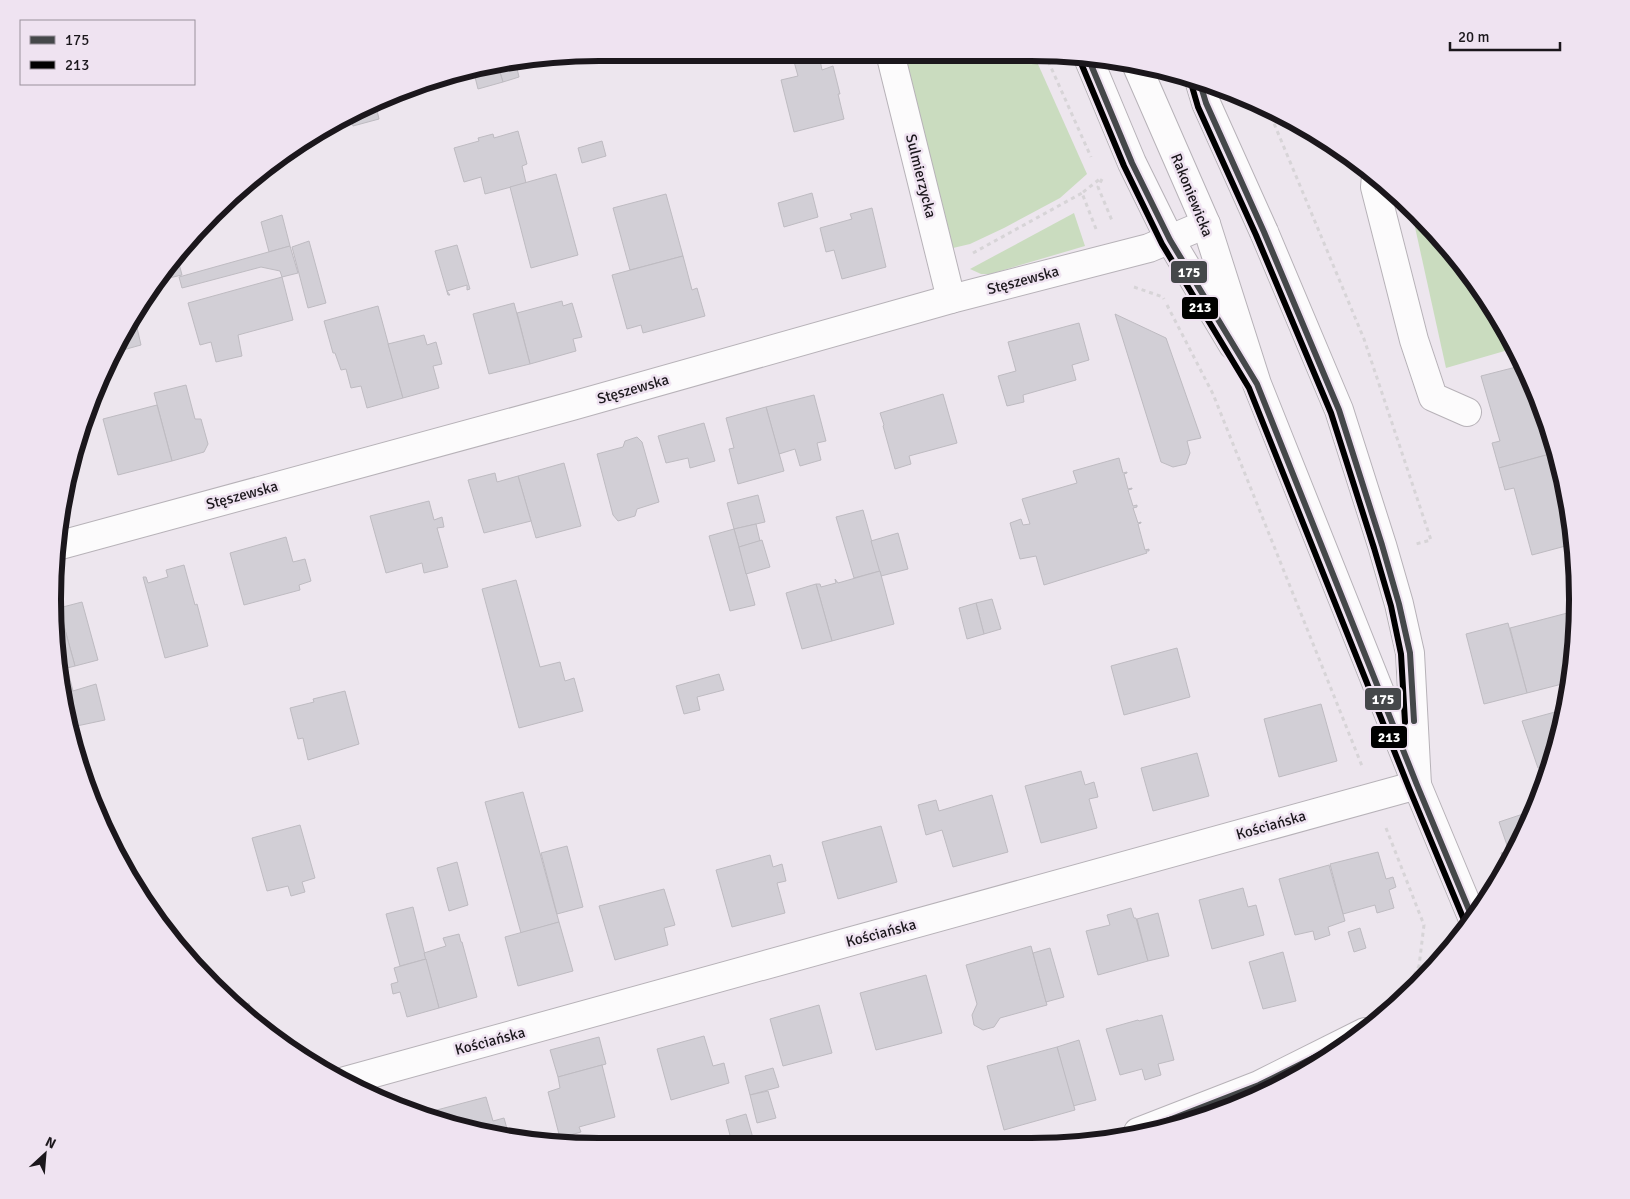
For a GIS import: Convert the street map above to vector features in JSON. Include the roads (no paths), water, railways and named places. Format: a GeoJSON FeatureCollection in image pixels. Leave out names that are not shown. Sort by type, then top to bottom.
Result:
{"type":"FeatureCollection","features":[{"type":"Feature","properties":{"kind":"street","name":"Sulmierzycka"},"geometry":{"type":"LineString","coordinates":[[892,61],[951,299]]}},
{"type":"Feature","properties":{"kind":"street","name":"Rakoniewicka"},"geometry":{"type":"LineString","coordinates":[[1092,65],[1132,163],[1170,240],[1257,384]]}},
{"type":"Feature","properties":{"kind":"street","name":"Rakoniewicka"},"geometry":{"type":"LineString","coordinates":[[1140,73],[1206,224],[1257,384],[1469,911]]}},
{"type":"Feature","properties":{"kind":"street"},"geometry":{"type":"LineString","coordinates":[[1201,89],[1264,232],[1338,410],[1382,545],[1410,653],[1417,785]]}},
{"type":"Feature","properties":{"kind":"street"},"geometry":{"type":"LineString","coordinates":[[1375,187],[1414,340],[1433,397],[1467,412]]}},
{"type":"Feature","properties":{"kind":"street","name":"Stęszewska"},"geometry":{"type":"LineString","coordinates":[[64,544],[572,406],[951,299],[1149,248],[1206,224]]}},
{"type":"Feature","properties":{"kind":"street","name":"Kościańska"},"geometry":{"type":"LineString","coordinates":[[354,1078],[1417,785]]}},
{"type":"Feature","properties":{"kind":"street"},"geometry":{"type":"LineString","coordinates":[[1198,1111],[1223,1102]]}}]}
